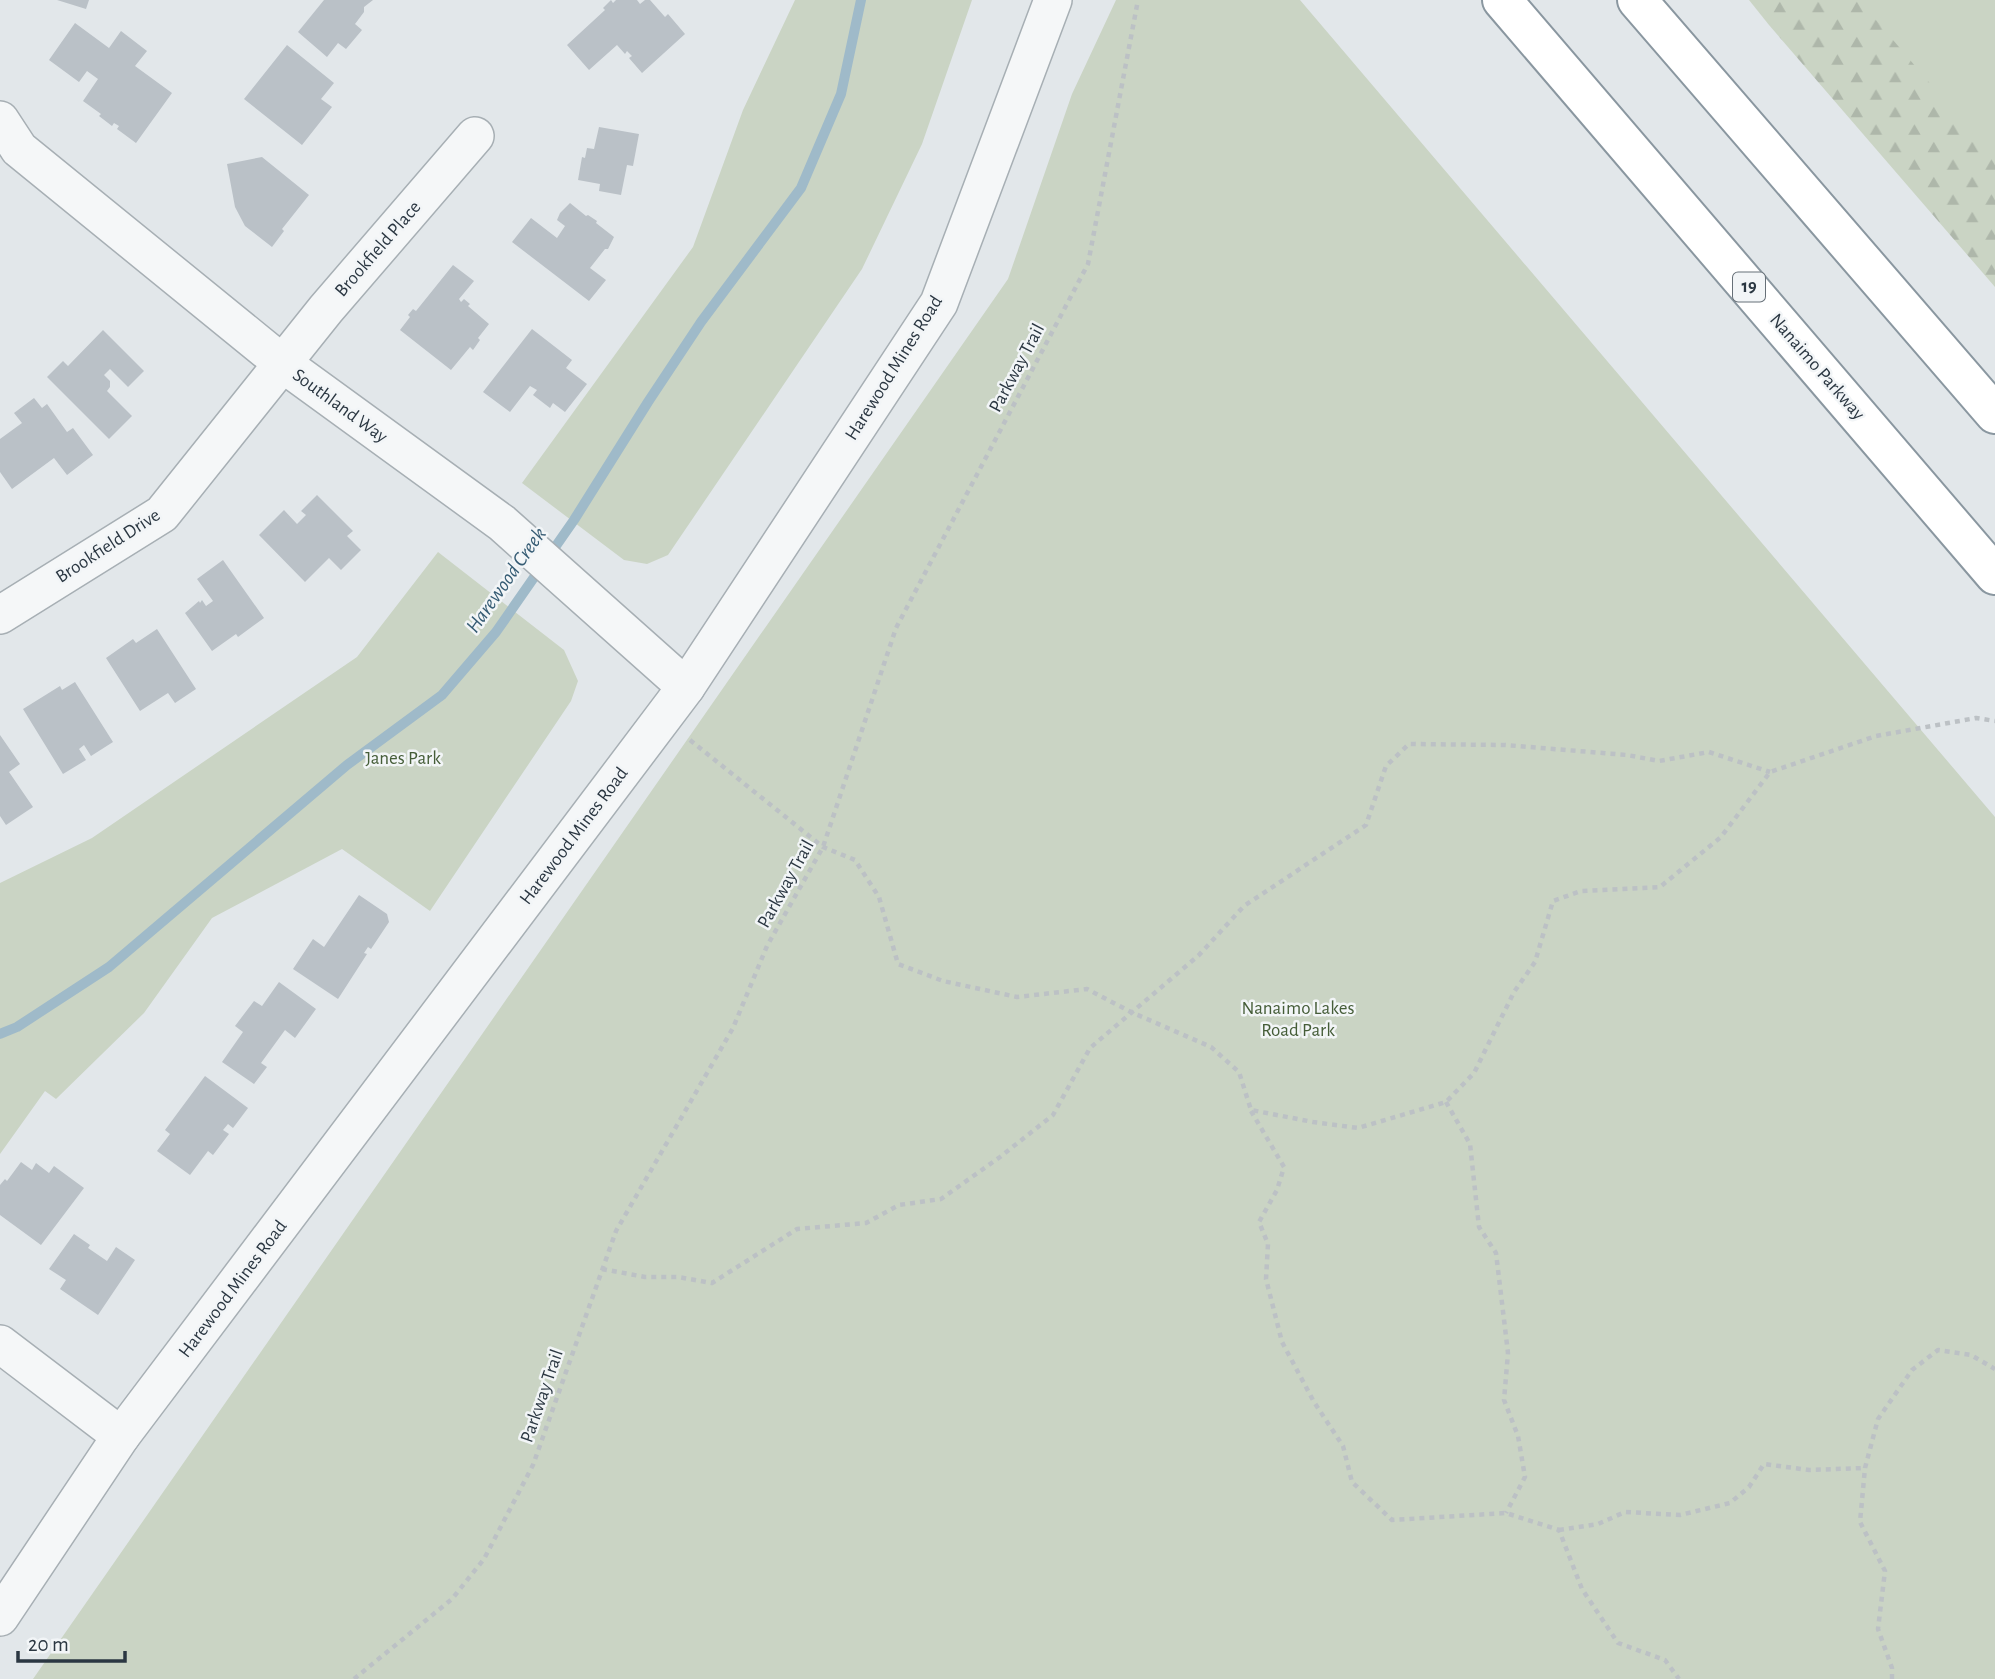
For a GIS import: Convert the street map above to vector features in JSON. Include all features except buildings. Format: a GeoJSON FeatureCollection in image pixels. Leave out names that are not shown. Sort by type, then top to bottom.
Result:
{"type":"FeatureCollection","features":[{"type":"Feature","properties":{"kind":"highway","name":"Nanaimo Parkway"},"geometry":{"type":"LineString","coordinates":[[1502,0],[1995,575]]}},
{"type":"Feature","properties":{"kind":"highway"},"geometry":{"type":"LineString","coordinates":[[1637,0],[1995,414]]}},
{"type":"Feature","properties":{"kind":"street","name":"Harewood Mines Road"},"geometry":{"type":"LineString","coordinates":[[0,1617],[121,1436],[686,687],[939,303],[1052,0]]}},
{"type":"Feature","properties":{"kind":"street","name":"Southland Way"},"geometry":{"type":"LineString","coordinates":[[0,120],[19,149],[282,363],[502,523],[686,687]]}},
{"type":"Feature","properties":{"kind":"street","name":"Brookfield Place"},"geometry":{"type":"LineString","coordinates":[[282,363],[334,298],[475,135]]}},
{"type":"Feature","properties":{"kind":"street","name":"Brookfield Drive"},"geometry":{"type":"LineString","coordinates":[[0,615],[162,514],[282,363]]}},
{"type":"Feature","properties":{"kind":"street"},"geometry":{"type":"LineString","coordinates":[[0,1344],[121,1436]]}},
{"type":"Feature","properties":{"kind":"path","name":"Parkway Trail"},"geometry":{"type":"LineString","coordinates":[[354,1679],[452,1599],[484,1559],[533,1465],[615,1231],[733,1028],[767,946],[823,847],[896,628],[1088,264],[1138,0]]}},
{"type":"Feature","properties":{"kind":"path"},"geometry":{"type":"LineString","coordinates":[[662,718],[823,847],[855,860],[879,897],[898,964],[943,981],[1017,998],[1087,989],[1211,1047],[1239,1072],[1251,1110],[1284,1167],[1277,1190],[1259,1222],[1268,1244],[1266,1279],[1282,1342],[1314,1402],[1343,1446],[1352,1482],[1392,1520],[1506,1513],[1559,1530],[1598,1524],[1625,1512],[1680,1515],[1730,1503],[1749,1487],[1764,1464],[1809,1470],[1866,1468]]}},
{"type":"Feature","properties":{"kind":"path"},"geometry":{"type":"LineString","coordinates":[[1251,1110],[1358,1128],[1446,1102],[1474,1073],[1514,992],[1535,962],[1553,901],[1581,891],[1660,887],[1721,837],[1770,772],[1876,736],[1976,718],[1995,721]]}},
{"type":"Feature","properties":{"kind":"path"},"geometry":{"type":"LineString","coordinates":[[602,1269],[645,1277],[678,1277],[712,1283],[797,1229],[866,1223],[899,1205],[941,1199],[1053,1115],[1090,1048],[1199,956],[1244,906],[1366,825],[1386,766],[1409,744],[1505,745],[1627,755],[1659,761],[1709,752],[1770,772]]}},
{"type":"Feature","properties":{"kind":"path"},"geometry":{"type":"LineString","coordinates":[[1446,1102],[1470,1144],[1479,1227],[1496,1253],[1508,1353],[1504,1399],[1518,1436],[1525,1477],[1506,1513]]}},
{"type":"Feature","properties":{"kind":"path"},"geometry":{"type":"LineString","coordinates":[[1892,1679],[1892,1668],[1878,1629],[1885,1572],[1860,1522],[1866,1468],[1878,1419],[1912,1370],[1938,1350],[1971,1355],[1995,1370]]}},
{"type":"Feature","properties":{"kind":"path"},"geometry":{"type":"LineString","coordinates":[[1559,1530],[1582,1589],[1618,1643],[1665,1660],[1679,1679]]}},
{"type":"Feature","properties":{"kind":"green space"},"geometry":{"type":"Polygon","coordinates":[[[795,0],[972,0],[922,144],[862,269],[668,555],[647,564],[624,560],[522,483],[693,247],[743,110],[795,0]]]}},
{"type":"Feature","properties":{"kind":"green space","name":"Nanaimo Lakes Road Park"},"geometry":{"type":"Polygon","coordinates":[[[1116,0],[1300,0],[1995,817],[1995,1679],[33,1679],[1008,279],[1072,94],[1116,0]]]}},
{"type":"Feature","properties":{"kind":"green space"},"geometry":{"type":"Polygon","coordinates":[[[1749,0],[1995,0],[1995,287],[1769,25],[1749,0]]]}},
{"type":"Feature","properties":{"kind":"green space"},"geometry":{"type":"Polygon","coordinates":[[[1859,0],[1995,0],[1995,160],[1859,0]]]}},
{"type":"Feature","properties":{"kind":"green space","name":"Janes Park"},"geometry":{"type":"Polygon","coordinates":[[[438,552],[564,650],[578,681],[571,701],[430,911],[342,849],[212,918],[144,1013],[56,1099],[45,1091],[0,1154],[0,883],[92,838],[357,657],[438,552]]]}},
{"type":"Feature","properties":{"kind":"waterway","name":"Harewood Creek"},"geometry":{"type":"LineString","coordinates":[[0,1034],[17,1027],[109,967],[347,765],[442,695],[496,632],[574,520],[701,322],[801,188],[841,94],[861,0]]}}]}
